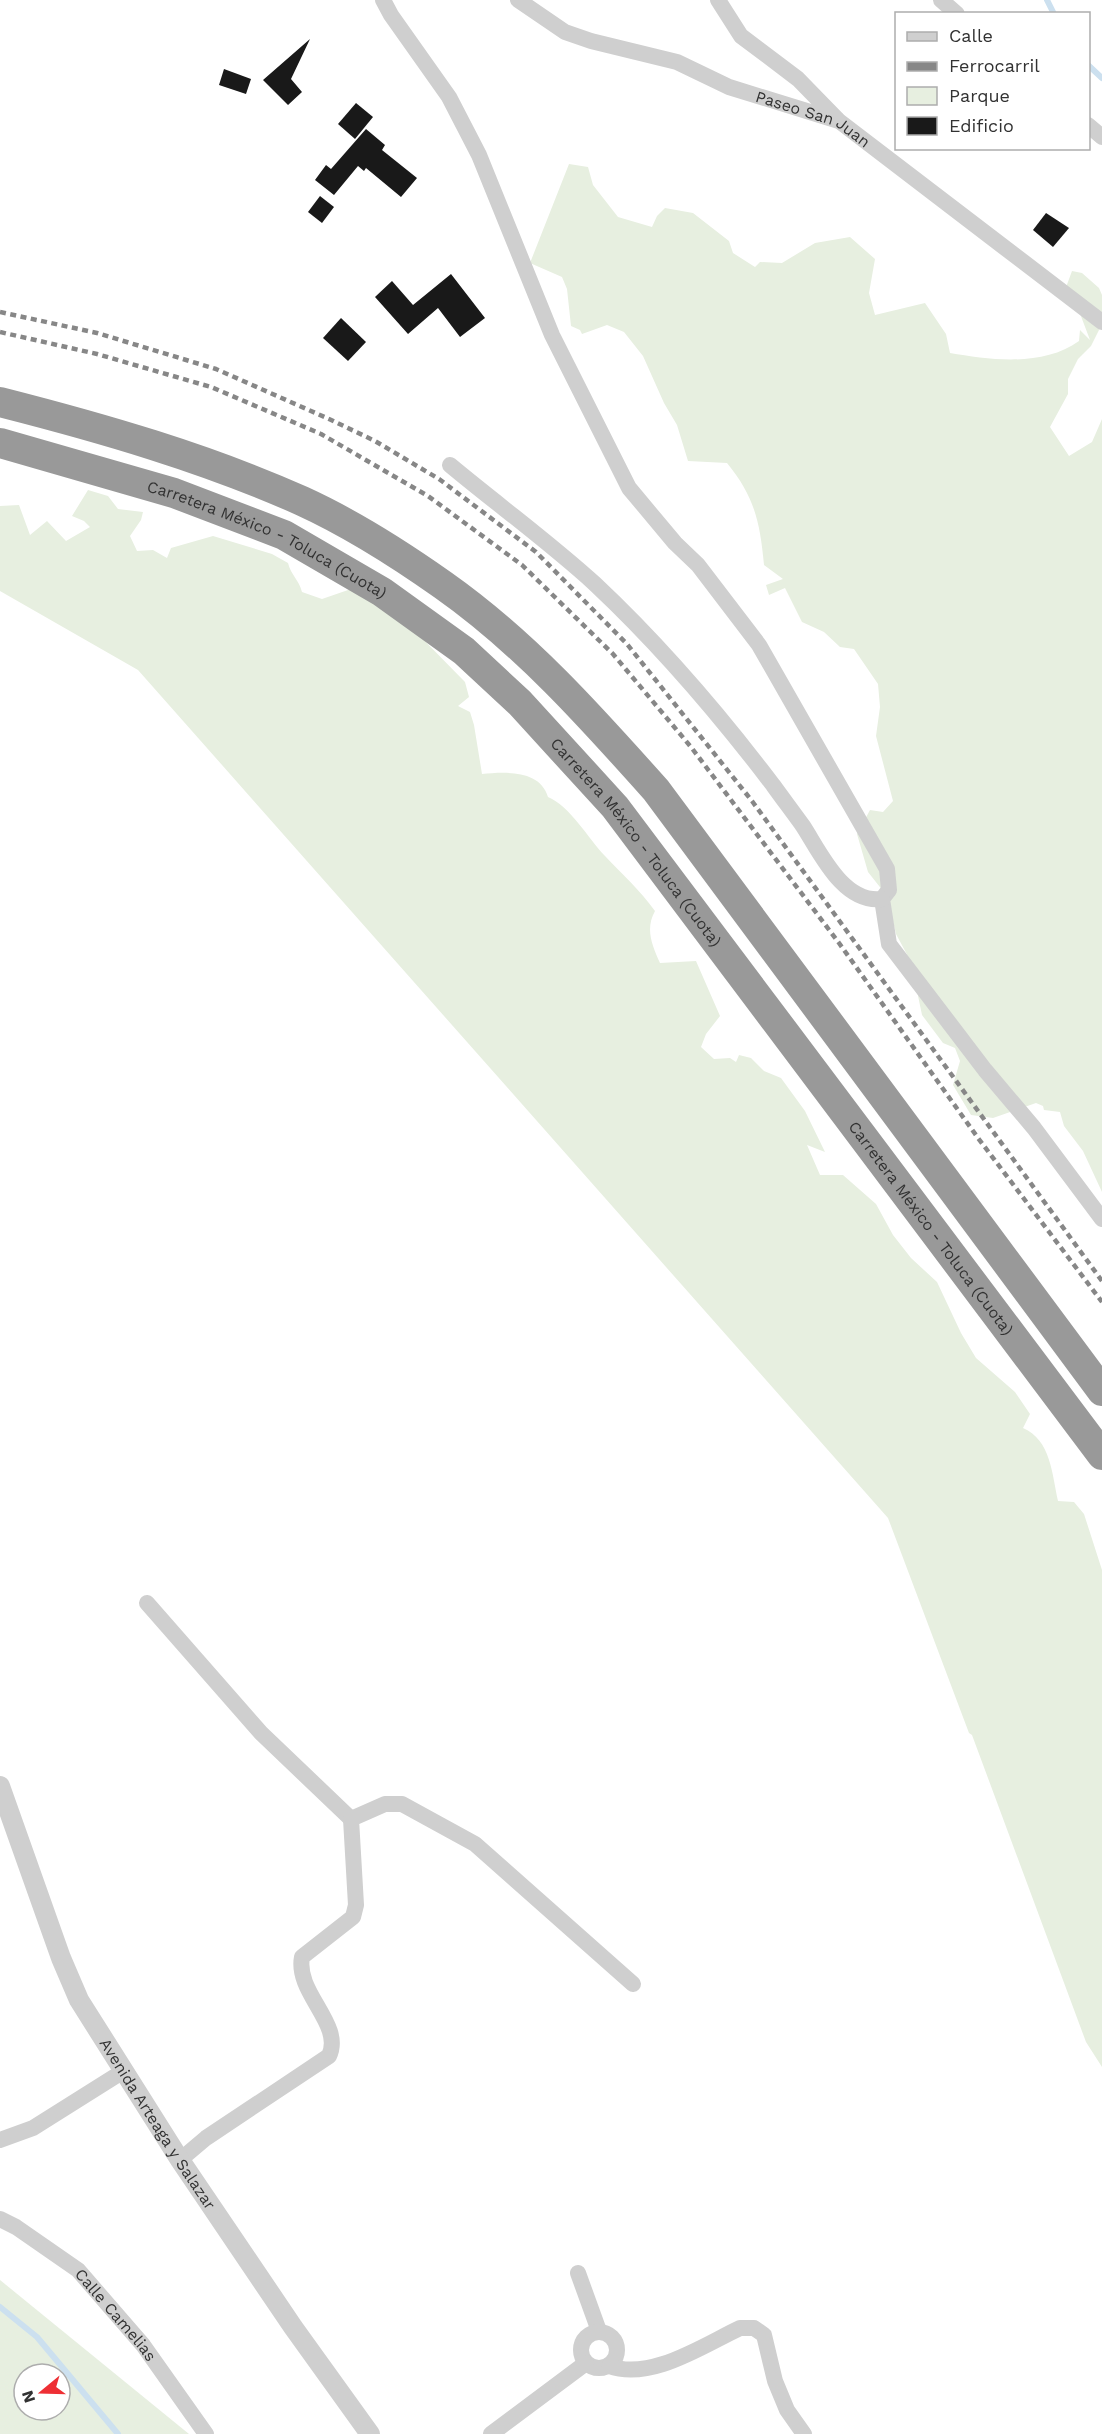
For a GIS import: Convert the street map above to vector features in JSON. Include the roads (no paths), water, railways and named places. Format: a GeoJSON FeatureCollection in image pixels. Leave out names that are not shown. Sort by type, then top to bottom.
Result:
{"type":"FeatureCollection","features":[{"type":"Feature","properties":{"kind":"highway"},"geometry":{"type":"LineString","coordinates":[[0,402],[197,459],[304,502],[386,547],[444,585],[489,621],[574,698],[656,790],[1102,1391]]}},
{"type":"Feature","properties":{"kind":"highway","name":"Carretera México - Toluca (Cuota)"},"geometry":{"type":"LineString","coordinates":[[0,444],[174,493],[284,535],[382,592],[464,651],[504,688],[615,807],[1102,1455]]}},
{"type":"Feature","properties":{"kind":"street"},"geometry":{"type":"LineString","coordinates":[[383,0],[391,15],[449,97],[479,155],[552,335],[629,488],[675,543],[698,565],[759,645],[887,869],[890,890],[882,899],[871,900],[851,890],[835,875],[801,823],[759,767],[653,643],[594,584],[450,465]]}},
{"type":"Feature","properties":{"kind":"street","name":"Paseo San Juan"},"geometry":{"type":"LineString","coordinates":[[518,0],[565,32],[591,41],[677,62],[729,87],[839,121],[1102,322]]}},
{"type":"Feature","properties":{"kind":"street"},"geometry":{"type":"LineString","coordinates":[[718,0],[741,36],[798,79],[839,121]]}},
{"type":"Feature","properties":{"kind":"street"},"geometry":{"type":"LineString","coordinates":[[941,0],[955,12]]}},
{"type":"Feature","properties":{"kind":"street"},"geometry":{"type":"LineString","coordinates":[[1090,126],[1102,137]]}},
{"type":"Feature","properties":{"kind":"street"},"geometry":{"type":"LineString","coordinates":[[882,899],[889,944],[985,1070],[1034,1128],[1102,1219]]}},
{"type":"Feature","properties":{"kind":"street"},"geometry":{"type":"LineString","coordinates":[[147,1603],[261,1733],[351,1819],[356,1905],[353,1917],[302,1957],[300,1968],[303,1980],[331,2033],[333,2046],[329,2056],[206,2138],[180,2160]]}},
{"type":"Feature","properties":{"kind":"street","name":"Avenida Arteaga y Salazar"},"geometry":{"type":"LineString","coordinates":[[0,1786],[79,2000],[180,2160],[293,2327],[370,2434]]}},
{"type":"Feature","properties":{"kind":"street"},"geometry":{"type":"LineString","coordinates":[[351,1819],[385,1804],[402,1804],[476,1844],[633,1984]]}},
{"type":"Feature","properties":{"kind":"street"},"geometry":{"type":"LineString","coordinates":[[0,2140],[33,2128],[123,2072]]}},
{"type":"Feature","properties":{"kind":"street","name":"Calle Camelias"},"geometry":{"type":"LineString","coordinates":[[0,2219],[78,2270],[143,2345],[206,2434]]}},
{"type":"Feature","properties":{"kind":"street"},"geometry":{"type":"LineString","coordinates":[[578,2273],[599,2331],[612,2337],[617,2345],[618,2355],[609,2366]]}},
{"type":"Feature","properties":{"kind":"street"},"geometry":{"type":"LineString","coordinates":[[599,2331],[586,2337],[582,2345],[582,2355],[586,2363],[595,2368],[609,2366],[623,2371],[655,2368],[740,2328],[754,2328],[764,2336],[775,2381],[788,2410],[804,2434]]}},
{"type":"Feature","properties":{"kind":"street"},"geometry":{"type":"LineString","coordinates":[[491,2434],[586,2363]]}},
{"type":"Feature","properties":{"kind":"waterway"},"geometry":{"type":"LineString","coordinates":[[1047,0],[1053,12]]}},
{"type":"Feature","properties":{"kind":"waterway"},"geometry":{"type":"LineString","coordinates":[[1090,67],[1102,78]]}},
{"type":"Feature","properties":{"kind":"waterway"},"geometry":{"type":"LineString","coordinates":[[0,2307],[37,2337],[118,2434]]}},
{"type":"Feature","properties":{"kind":"railway"},"geometry":{"type":"LineString","coordinates":[[0,312],[97,333],[216,369],[329,419],[375,441],[439,479],[536,552],[627,644],[752,801],[1102,1281]]}},
{"type":"Feature","properties":{"kind":"railway"},"geometry":{"type":"LineString","coordinates":[[0,332],[97,354],[211,387],[321,434],[428,496],[522,565],[613,654],[691,747],[839,943],[978,1138],[1102,1302]]}}]}
